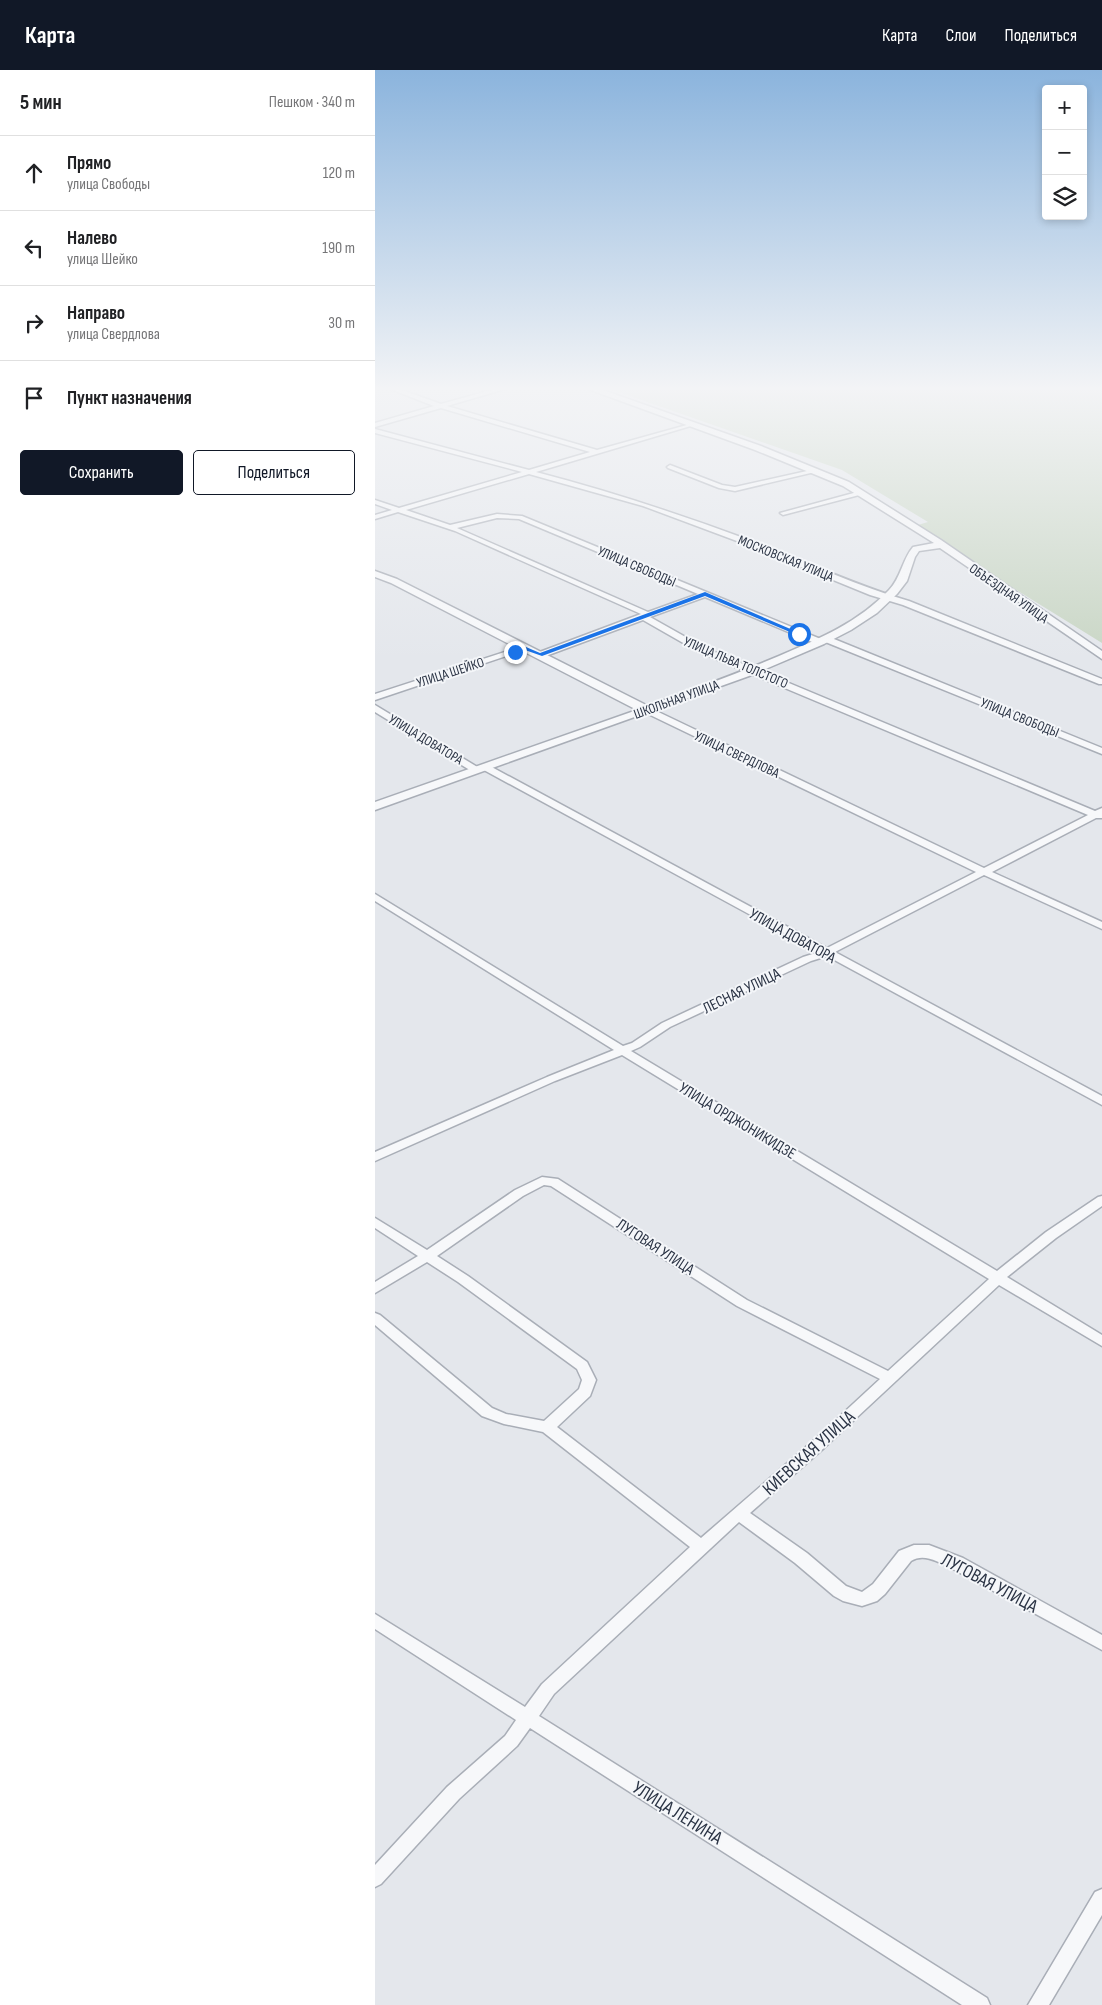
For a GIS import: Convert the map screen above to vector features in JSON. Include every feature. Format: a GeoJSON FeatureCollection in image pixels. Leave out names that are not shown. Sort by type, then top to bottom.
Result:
{"type":"FeatureCollection","features":[{"type":"Feature","properties":{"kind":"street"},"geometry":{"type":"LineString","coordinates":[[375,517],[504,479]]}},
{"type":"Feature","properties":{"kind":"street","name":"МОСКОВСКАЯ УЛИЦА"},"geometry":{"type":"LineString","coordinates":[[554,479],[661,510],[748,542],[1102,682]]}},
{"type":"Feature","properties":{"kind":"street"},"geometry":{"type":"LineString","coordinates":[[701,479],[721,487],[735,489],[748,488],[778,479]]}},
{"type":"Feature","properties":{"kind":"street","name":"ОБЪЕЗДНАЯ УЛИЦА"},"geometry":{"type":"LineString","coordinates":[[833,479],[861,493],[941,544],[1102,656]]}},
{"type":"Feature","properties":{"kind":"street"},"geometry":{"type":"LineString","coordinates":[[783,513],[861,493]]}},
{"type":"Feature","properties":{"kind":"street","name":"УЛИЦА ЛЬВА ТОЛСТОГО"},"geometry":{"type":"LineString","coordinates":[[375,502],[451,528],[645,613],[646,620],[702,650],[1100,814]]}},
{"type":"Feature","properties":{"kind":"street","name":"УЛИЦА СВОБОДЫ"},"geometry":{"type":"LineString","coordinates":[[451,528],[497,516],[520,517],[705,594],[1102,751]]}},
{"type":"Feature","properties":{"kind":"street","name":"ШКОЛЬНАЯ УЛИЦА"},"geometry":{"type":"LineString","coordinates":[[375,806],[647,710],[754,670],[823,641],[847,628],[888,598],[902,581],[910,557],[915,550],[941,544]]}},
{"type":"Feature","properties":{"kind":"street","name":"УЛИЦА СВЕРДЛОВА"},"geometry":{"type":"LineString","coordinates":[[375,574],[394,581],[647,710],[984,872],[1102,926]]}},
{"type":"Feature","properties":{"kind":"street"},"geometry":{"type":"LineString","coordinates":[[540,655],[705,594]]}},
{"type":"Feature","properties":{"kind":"street","name":"УЛИЦА ШЕЙКО"},"geometry":{"type":"LineString","coordinates":[[375,696],[526,648]]}},
{"type":"Feature","properties":{"kind":"street","name":"УЛИЦА ДОВАТОРА"},"geometry":{"type":"LineString","coordinates":[[375,708],[481,769],[624,841],[826,953],[1102,1101]]}},
{"type":"Feature","properties":{"kind":"street","name":"ЛЕСНАЯ УЛИЦА"},"geometry":{"type":"LineString","coordinates":[[375,1157],[636,1045],[665,1025],[748,986],[826,953],[1100,814]]}},
{"type":"Feature","properties":{"kind":"street","name":"УЛИЦА ОРДЖОНИКИДЗЕ"},"geometry":{"type":"LineString","coordinates":[[375,897],[622,1050],[1102,1341]]}},
{"type":"Feature","properties":{"kind":"street","name":"ЛУГОВАЯ УЛИЦА"},"geometry":{"type":"LineString","coordinates":[[375,1288],[429,1255],[519,1193],[542,1181],[555,1182],[742,1303],[889,1378]]}},
{"type":"Feature","properties":{"kind":"street","name":"КИЕВСКАЯ УЛИЦА"},"geometry":{"type":"LineString","coordinates":[[375,1878],[453,1793],[511,1741],[548,1689],[701,1547],[819,1444],[998,1278],[1030,1250],[1102,1200]]}},
{"type":"Feature","properties":{"kind":"street"},"geometry":{"type":"LineString","coordinates":[[375,1222],[429,1255],[582,1366],[589,1380],[585,1392],[547,1427]]}},
{"type":"Feature","properties":{"kind":"street"},"geometry":{"type":"LineString","coordinates":[[375,1318],[487,1412],[503,1420],[547,1427],[701,1547]]}},
{"type":"Feature","properties":{"kind":"street","name":"ЛУГОВАЯ УЛИЦА"},"geometry":{"type":"LineString","coordinates":[[739,1514],[801,1558],[840,1591],[849,1596],[862,1598],[871,1596],[905,1556],[914,1551],[929,1551],[957,1563],[1102,1643]]}},
{"type":"Feature","properties":{"kind":"street","name":"УЛИЦА ЛЕНИНА"},"geometry":{"type":"LineString","coordinates":[[375,1621],[980,2005]]}},
{"type":"Feature","properties":{"kind":"street"},"geometry":{"type":"LineString","coordinates":[[1038,2005],[1102,1898]]}},
{"type":"Feature","properties":{"kind":"green space"},"geometry":{"type":"Polygon","coordinates":[[[857,479],[1102,479],[1102,643],[942,544],[911,527],[928,522],[857,479]]]}},
{"type":"Feature","properties":{"kind":"route"},"geometry":{"type":"LineString","coordinates":[[515,652],[526,648],[540,655],[705,594],[799,634]]}}]}
